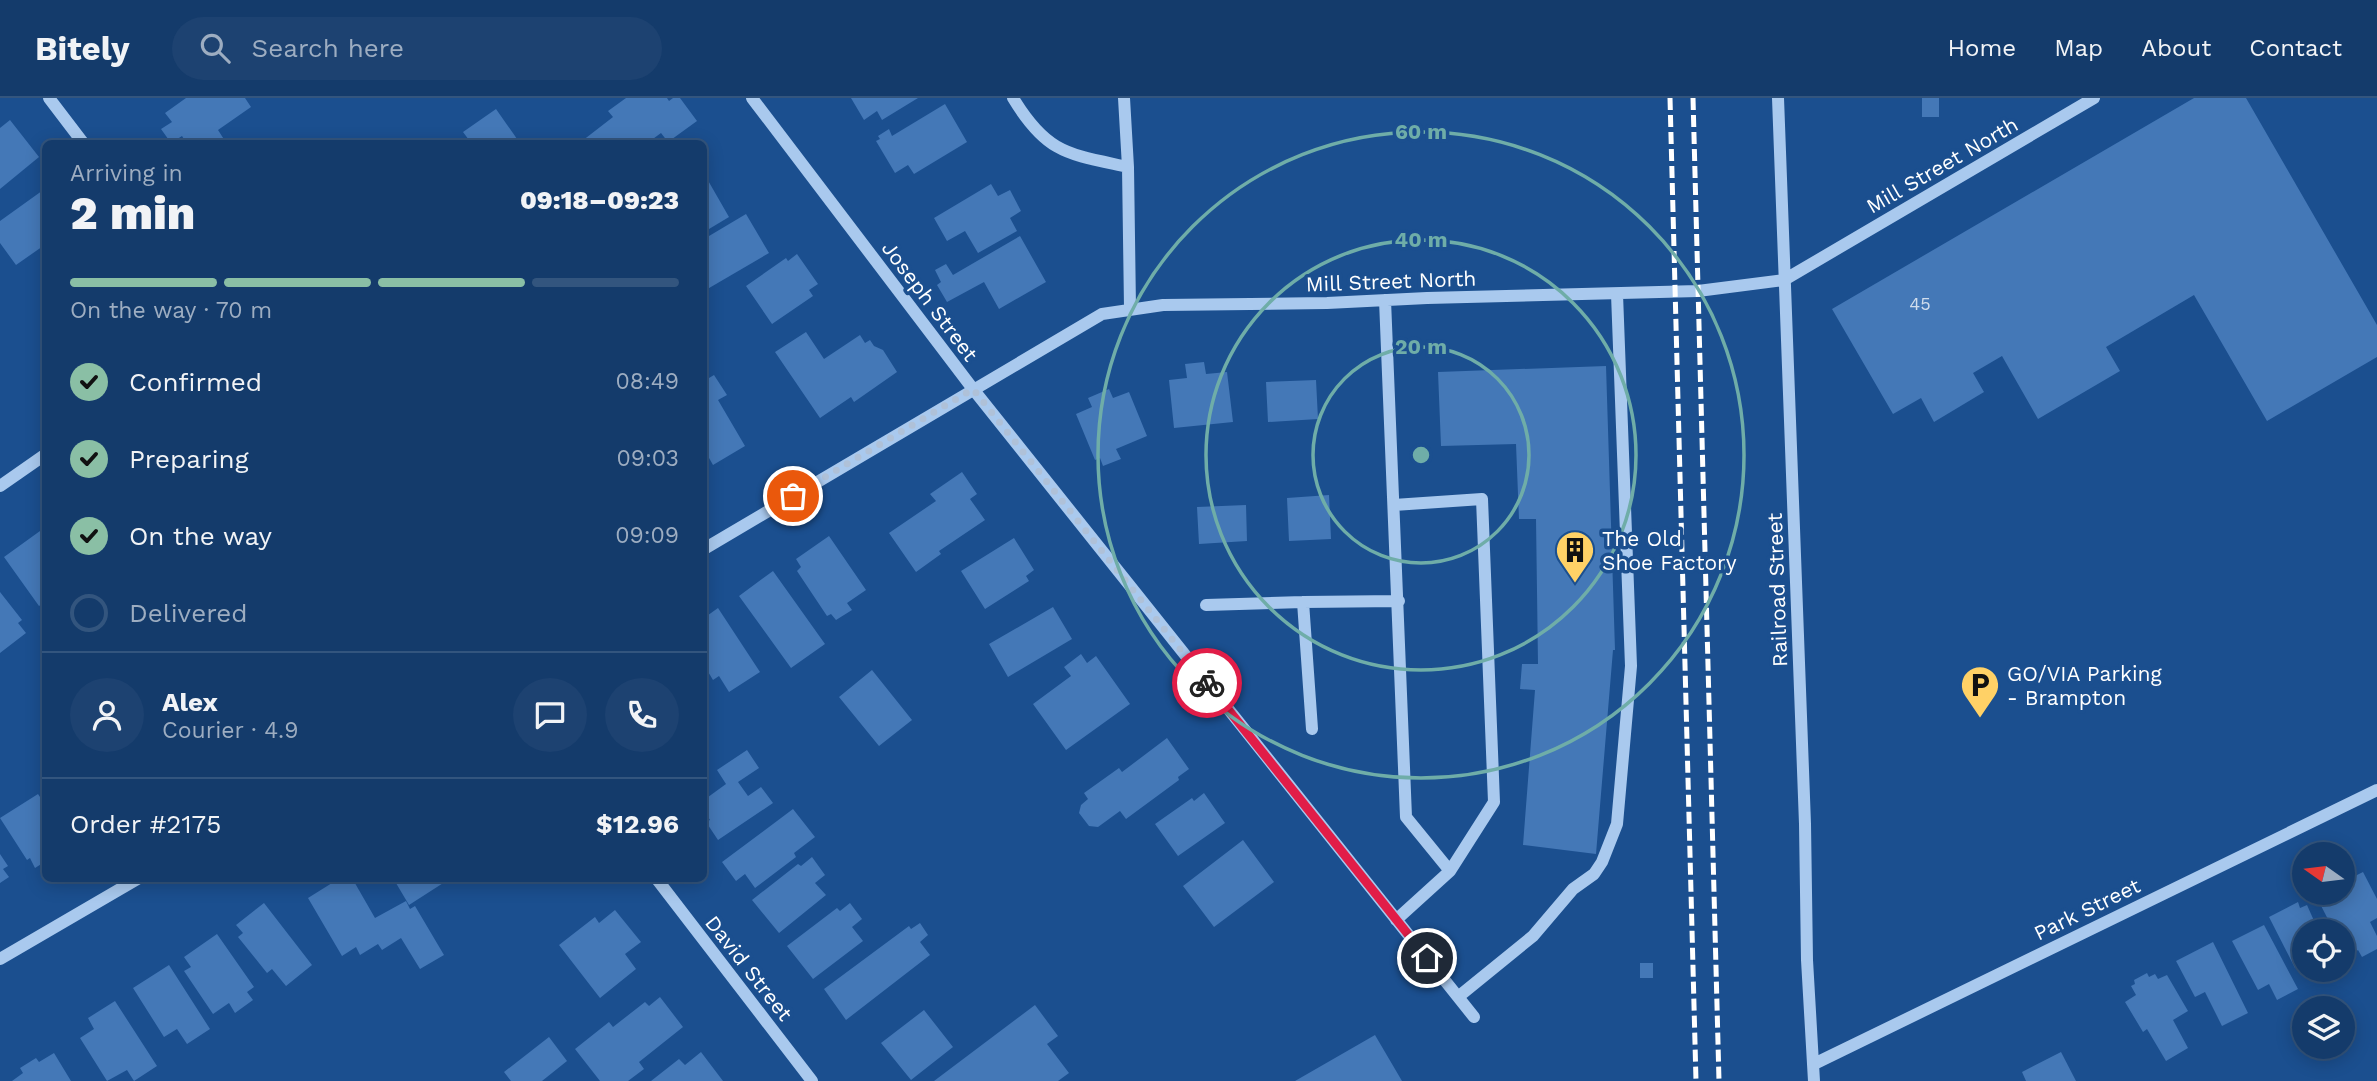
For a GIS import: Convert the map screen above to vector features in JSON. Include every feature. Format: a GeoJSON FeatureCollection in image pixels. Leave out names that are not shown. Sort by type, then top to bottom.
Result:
{"type":"FeatureCollection","features":[{"type":"Feature","properties":{"kind":"street"},"geometry":{"type":"LineString","coordinates":[[49,98],[81,140]]}},
{"type":"Feature","properties":{"kind":"street","name":"Joseph Street"},"geometry":{"type":"LineString","coordinates":[[752,98],[973,389],[1474,1017]]}},
{"type":"Feature","properties":{"kind":"street"},"geometry":{"type":"LineString","coordinates":[[1013,98],[1038,134],[1065,153],[1128,167]]}},
{"type":"Feature","properties":{"kind":"street"},"geometry":{"type":"LineString","coordinates":[[1124,98],[1130,308]]}},
{"type":"Feature","properties":{"kind":"street","name":"Railroad Street"},"geometry":{"type":"LineString","coordinates":[[1778,98],[1805,824],[1807,960],[1814,1081]]}},
{"type":"Feature","properties":{"kind":"street","name":"Mill Street North"},"geometry":{"type":"LineString","coordinates":[[707,547],[1102,314],[1163,305],[1698,291],[1784,280],[2094,98]]}},
{"type":"Feature","properties":{"kind":"street"},"geometry":{"type":"LineString","coordinates":[[1458,997],[1533,936],[1573,889],[1594,874],[1602,862],[1617,824],[1631,666],[1617,294]]}},
{"type":"Feature","properties":{"kind":"street"},"geometry":{"type":"LineString","coordinates":[[1385,300],[1406,817],[1450,871]]}},
{"type":"Feature","properties":{"kind":"street"},"geometry":{"type":"LineString","coordinates":[[0,486],[42,457]]}},
{"type":"Feature","properties":{"kind":"street"},"geometry":{"type":"LineString","coordinates":[[1394,505],[1482,499],[1494,803],[1450,871],[1396,920]]}},
{"type":"Feature","properties":{"kind":"street"},"geometry":{"type":"LineString","coordinates":[[1206,606],[1399,601]]}},
{"type":"Feature","properties":{"kind":"street"},"geometry":{"type":"LineString","coordinates":[[1303,602],[1312,729]]}},
{"type":"Feature","properties":{"kind":"street","name":"Park Street"},"geometry":{"type":"LineString","coordinates":[[1814,1064],[2377,790]]}},
{"type":"Feature","properties":{"kind":"street"},"geometry":{"type":"LineString","coordinates":[[0,958],[132,882]]}},
{"type":"Feature","properties":{"kind":"street","name":"David Street"},"geometry":{"type":"LineString","coordinates":[[659,882],[812,1081]]}},
{"type":"Feature","properties":{"kind":"building"},"geometry":{"type":"Polygon","coordinates":[[[186,98],[245,98],[251,107],[218,130],[224,140],[184,140],[182,136],[169,140],[161,129],[172,122],[165,113],[186,98]]]}},
{"type":"Feature","properties":{"kind":"building"},"geometry":{"type":"Polygon","coordinates":[[[626,98],[667,98],[669,101],[680,98],[697,121],[671,140],[666,140],[661,133],[651,140],[583,140],[613,117],[608,111],[626,98]]]}},
{"type":"Feature","properties":{"kind":"building"},"geometry":{"type":"Polygon","coordinates":[[[851,98],[918,98],[882,120],[877,111],[864,120],[851,98]]]}},
{"type":"Feature","properties":{"kind":"building"},"geometry":{"type":"Polygon","coordinates":[[[1922,98],[1939,98],[1939,117],[1922,117],[1922,98]]]}},
{"type":"Feature","properties":{"kind":"building"},"geometry":{"type":"Polygon","coordinates":[[[2194,98],[2246,98],[2377,325],[2377,357],[2267,421],[2194,295],[2106,347],[2120,371],[2038,419],[2002,356],[1973,373],[1984,392],[1934,422],[1921,398],[1893,414],[1832,309],[2194,98]]]}},
{"type":"Feature","properties":{"kind":"building"},"geometry":{"type":"Polygon","coordinates":[[[945,104],[967,142],[914,174],[908,165],[895,173],[876,141],[880,139],[878,136],[889,129],[892,136],[945,104]]]}},
{"type":"Feature","properties":{"kind":"building"},"geometry":{"type":"Polygon","coordinates":[[[496,109],[517,140],[469,140],[463,132],[496,109]]]}},
{"type":"Feature","properties":{"kind":"building"},"geometry":{"type":"Polygon","coordinates":[[[10,120],[39,157],[0,189],[0,128],[10,120]]]}},
{"type":"Feature","properties":{"kind":"building"},"geometry":{"type":"Polygon","coordinates":[[[707,179],[729,217],[707,230],[707,179]]]}},
{"type":"Feature","properties":{"kind":"building"},"geometry":{"type":"Polygon","coordinates":[[[991,184],[998,196],[1010,190],[1021,211],[1010,218],[1017,231],[978,253],[965,231],[947,241],[934,218],[991,184]]]}},
{"type":"Feature","properties":{"kind":"building"},"geometry":{"type":"Polygon","coordinates":[[[42,191],[42,247],[16,265],[0,243],[0,221],[42,191]]]}},
{"type":"Feature","properties":{"kind":"building"},"geometry":{"type":"Polygon","coordinates":[[[746,214],[769,253],[707,289],[707,237],[746,214]]]}},
{"type":"Feature","properties":{"kind":"building"},"geometry":{"type":"Polygon","coordinates":[[[1020,236],[1046,282],[999,309],[984,282],[947,302],[937,285],[941,282],[935,270],[946,264],[953,275],[1020,236]]]}},
{"type":"Feature","properties":{"kind":"building"},"geometry":{"type":"Polygon","coordinates":[[[797,254],[818,284],[809,290],[813,296],[772,324],[746,286],[786,258],[788,261],[797,254]]]}},
{"type":"Feature","properties":{"kind":"building"},"geometry":{"type":"Polygon","coordinates":[[[806,332],[824,359],[860,335],[865,343],[870,340],[874,346],[883,350],[897,372],[854,402],[851,397],[820,418],[775,352],[806,332]]]}},
{"type":"Feature","properties":{"kind":"building"},"geometry":{"type":"Polygon","coordinates":[[[1204,362],[1206,374],[1227,372],[1233,422],[1174,428],[1169,380],[1187,378],[1185,364],[1204,362]]]}},
{"type":"Feature","properties":{"kind":"building","name":"The Old Shoe Factory"},"geometry":{"type":"Polygon","coordinates":[[[1606,366],[1615,650],[1596,854],[1523,845],[1535,690],[1520,689],[1522,664],[1538,664],[1536,519],[1519,519],[1516,444],[1441,446],[1438,372],[1606,366]]]}},
{"type":"Feature","properties":{"kind":"building"},"geometry":{"type":"Polygon","coordinates":[[[714,375],[727,395],[718,400],[745,446],[713,465],[707,454],[707,379],[714,375]]]}},
{"type":"Feature","properties":{"kind":"building"},"geometry":{"type":"Polygon","coordinates":[[[1316,380],[1318,419],[1268,422],[1266,382],[1316,380]]]}},
{"type":"Feature","properties":{"kind":"building"},"geometry":{"type":"Polygon","coordinates":[[[1109,389],[1113,398],[1129,392],[1147,436],[1116,449],[1121,459],[1103,466],[1100,458],[1095,460],[1076,414],[1092,407],[1088,398],[1109,389]]]}},
{"type":"Feature","properties":{"kind":"building"},"geometry":{"type":"Polygon","coordinates":[[[962,472],[977,494],[970,499],[985,520],[939,551],[941,554],[916,572],[889,533],[936,501],[930,494],[962,472]]]}},
{"type":"Feature","properties":{"kind":"building"},"geometry":{"type":"Polygon","coordinates":[[[1329,495],[1331,539],[1289,541],[1287,498],[1329,495]]]}},
{"type":"Feature","properties":{"kind":"building"},"geometry":{"type":"Polygon","coordinates":[[[1246,505],[1247,541],[1199,544],[1197,507],[1246,505]]]}},
{"type":"Feature","properties":{"kind":"building"},"geometry":{"type":"Polygon","coordinates":[[[40,531],[42,533],[42,604],[39,606],[4,557],[40,531]]]}},
{"type":"Feature","properties":{"kind":"building"},"geometry":{"type":"Polygon","coordinates":[[[829,536],[866,590],[847,603],[852,610],[836,620],[831,614],[827,616],[797,571],[801,567],[796,559],[829,536]]]}},
{"type":"Feature","properties":{"kind":"building"},"geometry":{"type":"Polygon","coordinates":[[[1014,538],[1034,570],[1026,576],[1029,581],[985,609],[961,571],[1014,538]]]}},
{"type":"Feature","properties":{"kind":"building"},"geometry":{"type":"Polygon","coordinates":[[[773,571],[825,644],[791,668],[739,596],[773,571]]]}},
{"type":"Feature","properties":{"kind":"building"},"geometry":{"type":"Polygon","coordinates":[[[0,592],[22,620],[18,623],[26,633],[0,653],[0,592]]]}},
{"type":"Feature","properties":{"kind":"building"},"geometry":{"type":"Polygon","coordinates":[[[1053,607],[1072,639],[1008,677],[989,644],[1053,607]]]}},
{"type":"Feature","properties":{"kind":"building"},"geometry":{"type":"Polygon","coordinates":[[[718,608],[760,672],[729,692],[719,676],[713,680],[707,670],[707,616],[718,608]]]}},
{"type":"Feature","properties":{"kind":"building"},"geometry":{"type":"Polygon","coordinates":[[[1081,654],[1087,663],[1096,656],[1130,704],[1066,750],[1033,704],[1071,676],[1064,667],[1081,654]]]}},
{"type":"Feature","properties":{"kind":"building"},"geometry":{"type":"Polygon","coordinates":[[[872,670],[912,720],[879,746],[839,697],[872,670]]]}},
{"type":"Feature","properties":{"kind":"building"},"geometry":{"type":"Polygon","coordinates":[[[1167,738],[1189,769],[1178,777],[1179,780],[1126,819],[1120,811],[1098,827],[1089,826],[1079,813],[1081,805],[1088,799],[1084,793],[1119,768],[1122,772],[1167,738]]]}},
{"type":"Feature","properties":{"kind":"building"},"geometry":{"type":"Polygon","coordinates":[[[747,750],[759,768],[738,782],[748,796],[761,787],[773,803],[718,840],[707,824],[710,820],[707,815],[707,798],[726,784],[717,770],[747,750]]]}},
{"type":"Feature","properties":{"kind":"building"},"geometry":{"type":"Polygon","coordinates":[[[1204,793],[1225,823],[1178,856],[1155,824],[1192,798],[1194,801],[1204,793]]]}},
{"type":"Feature","properties":{"kind":"building"},"geometry":{"type":"Polygon","coordinates":[[[38,794],[42,800],[42,864],[35,868],[30,858],[27,860],[0,818],[38,794]]]}},
{"type":"Feature","properties":{"kind":"building"},"geometry":{"type":"Polygon","coordinates":[[[793,809],[815,837],[794,853],[796,857],[755,888],[745,874],[736,881],[722,862],[793,809]]]}},
{"type":"Feature","properties":{"kind":"building"},"geometry":{"type":"Polygon","coordinates":[[[1243,840],[1274,882],[1214,927],[1183,886],[1243,840]]]}},
{"type":"Feature","properties":{"kind":"building"},"geometry":{"type":"Polygon","coordinates":[[[0,854],[8,866],[3,869],[9,877],[0,883],[0,854]]]}},
{"type":"Feature","properties":{"kind":"building"},"geometry":{"type":"Polygon","coordinates":[[[812,857],[825,875],[815,883],[826,895],[779,933],[752,900],[798,864],[801,866],[812,857]]]}},
{"type":"Feature","properties":{"kind":"building"},"geometry":{"type":"Polygon","coordinates":[[[2363,872],[2377,899],[2377,918],[2370,922],[2377,936],[2377,949],[2362,957],[2358,950],[2355,952],[2355,919],[2328,919],[2321,905],[2356,905],[2356,876],[2363,872]]]}},
{"type":"Feature","properties":{"kind":"building"},"geometry":{"type":"Polygon","coordinates":[[[334,882],[354,882],[375,918],[406,901],[410,909],[415,906],[444,955],[420,969],[401,938],[382,950],[378,944],[360,955],[356,947],[342,956],[308,898],[334,882]]]}},
{"type":"Feature","properties":{"kind":"building"},"geometry":{"type":"Polygon","coordinates":[[[395,882],[445,882],[409,905],[395,882]]]}},
{"type":"Feature","properties":{"kind":"building"},"geometry":{"type":"Polygon","coordinates":[[[264,903],[312,965],[286,986],[272,969],[267,973],[238,937],[243,933],[236,925],[264,903]]]}},
{"type":"Feature","properties":{"kind":"building"},"geometry":{"type":"Polygon","coordinates":[[[850,903],[862,919],[852,927],[863,941],[813,979],[787,946],[837,908],[840,911],[850,903]]]}},
{"type":"Feature","properties":{"kind":"building"},"geometry":{"type":"Polygon","coordinates":[[[2292,905],[2299,905],[2300,908],[2307,905],[2313,919],[2292,919],[2292,962],[2269,917],[2292,905]]]}},
{"type":"Feature","properties":{"kind":"building"},"geometry":{"type":"Polygon","coordinates":[[[615,910],[641,942],[625,954],[636,969],[600,998],[559,945],[595,917],[599,923],[615,910]]]}},
{"type":"Feature","properties":{"kind":"building"},"geometry":{"type":"Polygon","coordinates":[[[920,923],[928,935],[920,942],[930,955],[846,1020],[824,989],[909,926],[911,929],[920,923]]]}},
{"type":"Feature","properties":{"kind":"building"},"geometry":{"type":"Polygon","coordinates":[[[2264,925],[2298,989],[2277,1000],[2269,984],[2258,990],[2232,941],[2264,925]]]}},
{"type":"Feature","properties":{"kind":"building"},"geometry":{"type":"Polygon","coordinates":[[[217,934],[254,987],[247,992],[253,1000],[235,1013],[229,1003],[213,1014],[184,971],[191,967],[184,957],[217,934]]]}},
{"type":"Feature","properties":{"kind":"building"},"geometry":{"type":"Polygon","coordinates":[[[2213,942],[2248,1013],[2222,1026],[2205,992],[2195,997],[2176,961],[2213,942]]]}},
{"type":"Feature","properties":{"kind":"building"},"geometry":{"type":"Polygon","coordinates":[[[1640,963],[1653,963],[1653,978],[1640,978],[1640,963]]]}},
{"type":"Feature","properties":{"kind":"building"},"geometry":{"type":"Polygon","coordinates":[[[169,965],[210,1029],[187,1044],[177,1029],[164,1037],[133,988],[169,965]]]}},
{"type":"Feature","properties":{"kind":"building"},"geometry":{"type":"Polygon","coordinates":[[[2147,973],[2149,977],[2155,974],[2158,979],[2167,975],[2188,1011],[2173,1020],[2188,1048],[2166,1061],[2147,1029],[2143,1032],[2125,1002],[2136,995],[2131,986],[2135,984],[2134,980],[2147,973]]]}},
{"type":"Feature","properties":{"kind":"building"},"geometry":{"type":"Polygon","coordinates":[[[660,997],[683,1027],[639,1062],[644,1069],[628,1081],[600,1081],[575,1049],[609,1022],[613,1027],[645,1002],[649,1006],[660,997]]]}},
{"type":"Feature","properties":{"kind":"building"},"geometry":{"type":"Polygon","coordinates":[[[115,1001],[157,1066],[134,1081],[127,1070],[107,1081],[80,1038],[94,1029],[88,1018],[115,1001]]]}},
{"type":"Feature","properties":{"kind":"building"},"geometry":{"type":"Polygon","coordinates":[[[1035,1005],[1058,1036],[1047,1044],[1069,1073],[1058,1081],[934,1081],[1035,1005]]]}},
{"type":"Feature","properties":{"kind":"building"},"geometry":{"type":"Polygon","coordinates":[[[924,1010],[953,1047],[911,1080],[881,1043],[924,1010]]]}},
{"type":"Feature","properties":{"kind":"building"},"geometry":{"type":"Polygon","coordinates":[[[1375,1035],[1402,1081],[1295,1081],[1375,1035]]]}},
{"type":"Feature","properties":{"kind":"building"},"geometry":{"type":"Polygon","coordinates":[[[549,1037],[567,1061],[542,1081],[511,1081],[504,1072],[549,1037]]]}},
{"type":"Feature","properties":{"kind":"building"},"geometry":{"type":"Polygon","coordinates":[[[701,1052],[723,1081],[651,1081],[679,1059],[685,1065],[701,1052]]]}},
{"type":"Feature","properties":{"kind":"building"},"geometry":{"type":"Polygon","coordinates":[[[2061,1052],[2076,1081],[2026,1081],[2022,1072],[2061,1052]]]}},
{"type":"Feature","properties":{"kind":"building"},"geometry":{"type":"Polygon","coordinates":[[[54,1053],[71,1081],[12,1081],[23,1073],[20,1068],[36,1058],[39,1062],[54,1053]]]}},
{"type":"Feature","properties":{"kind":"railway"},"geometry":{"type":"LineString","coordinates":[[1670,98],[1696,1081]]}},
{"type":"Feature","properties":{"kind":"railway"},"geometry":{"type":"LineString","coordinates":[[1693,98],[1719,1081]]}},
{"type":"Feature","properties":{"kind":"way so far"},"geometry":{"type":"LineString","coordinates":[[793,496],[973,389],[1207,683]]}},
{"type":"Feature","properties":{"kind":"place","name":"The Old Shoe Factory"},"geometry":{"type":"Point","coordinates":[1575,584]}},
{"type":"Feature","properties":{"kind":"place","name":"GO/VIA Parking - Brampton"},"geometry":{"type":"Point","coordinates":[1980,719]}},
{"type":"Feature","properties":{"kind":"route"},"geometry":{"type":"LineString","coordinates":[[1207,683],[1427,958]]}}]}
